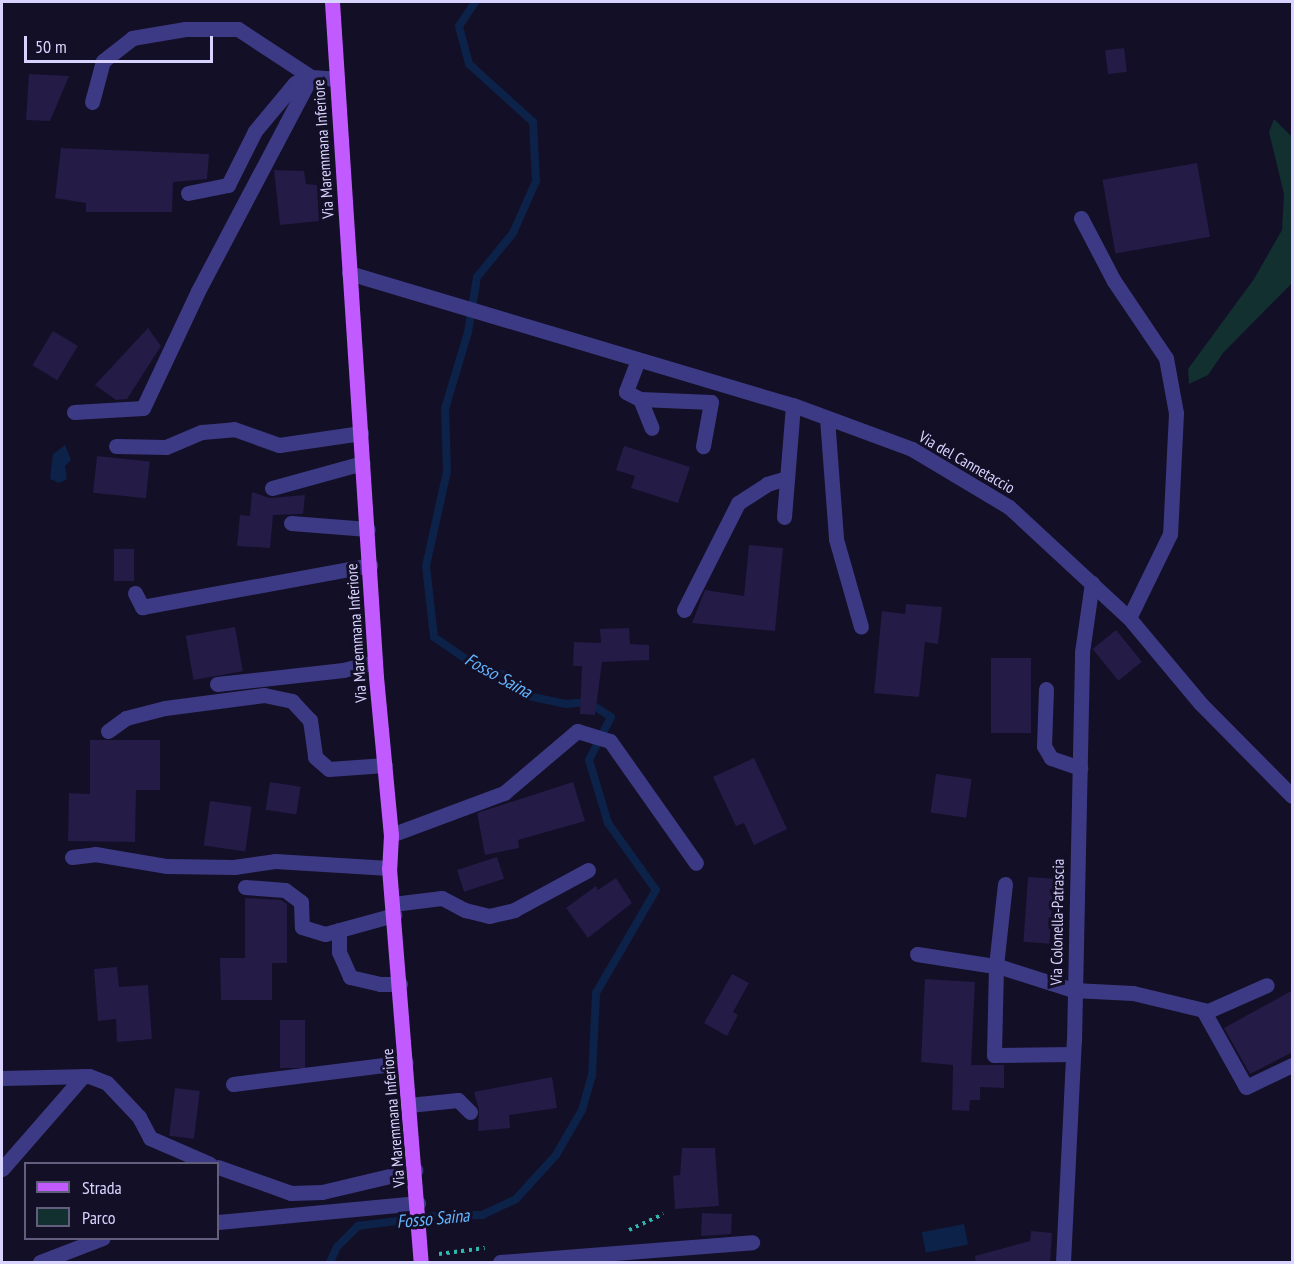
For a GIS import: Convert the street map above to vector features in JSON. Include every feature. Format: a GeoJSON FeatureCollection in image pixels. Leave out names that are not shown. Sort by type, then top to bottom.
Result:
{"type":"FeatureCollection","features":[{"type":"Feature","properties":{"kind":"main road","name":"Via Maremmana Inferiore"},"geometry":{"type":"LineString","coordinates":[[332,2],[375,662],[391,835],[389,868],[421,1263]]}},
{"type":"Feature","properties":{"kind":"street"},"geometry":{"type":"LineString","coordinates":[[92,102],[103,61],[132,38],[185,29],[238,29],[310,76],[337,79]]}},
{"type":"Feature","properties":{"kind":"street"},"geometry":{"type":"LineString","coordinates":[[188,193],[228,185],[255,131],[295,83],[310,76]]}},
{"type":"Feature","properties":{"kind":"street"},"geometry":{"type":"LineString","coordinates":[[74,412],[143,408],[198,291],[310,76]]}},
{"type":"Feature","properties":{"kind":"street"},"geometry":{"type":"LineString","coordinates":[[1081,218],[1114,281],[1166,358],[1176,412],[1170,534],[1129,618]]}},
{"type":"Feature","properties":{"kind":"street","name":"Via del Cannetaccio"},"geometry":{"type":"LineString","coordinates":[[349,273],[793,405],[912,449],[1009,507],[1129,618],[1201,704],[1293,796]]}},
{"type":"Feature","properties":{"kind":"street"},"geometry":{"type":"LineString","coordinates":[[638,360],[626,392],[640,399],[711,402],[703,446]]}},
{"type":"Feature","properties":{"kind":"street"},"geometry":{"type":"LineString","coordinates":[[640,399],[652,428]]}},
{"type":"Feature","properties":{"kind":"street"},"geometry":{"type":"LineString","coordinates":[[784,517],[793,405]]}},
{"type":"Feature","properties":{"kind":"street"},"geometry":{"type":"LineString","coordinates":[[827,418],[836,539],[861,627]]}},
{"type":"Feature","properties":{"kind":"street"},"geometry":{"type":"LineString","coordinates":[[116,446],[165,447],[202,432],[234,429],[279,445],[361,433]]}},
{"type":"Feature","properties":{"kind":"street"},"geometry":{"type":"LineString","coordinates":[[272,488],[363,463]]}},
{"type":"Feature","properties":{"kind":"street"},"geometry":{"type":"LineString","coordinates":[[684,610],[738,503],[767,484],[788,478]]}},
{"type":"Feature","properties":{"kind":"street"},"geometry":{"type":"LineString","coordinates":[[291,523],[368,529]]}},
{"type":"Feature","properties":{"kind":"street"},"geometry":{"type":"LineString","coordinates":[[135,593],[142,607],[370,565]]}},
{"type":"Feature","properties":{"kind":"street","name":"Via Colonella-Patrascia"},"geometry":{"type":"LineString","coordinates":[[1064,1263],[1072,1054],[1082,652],[1092,583]]}},
{"type":"Feature","properties":{"kind":"street"},"geometry":{"type":"LineString","coordinates":[[217,684],[343,670],[375,662]]}},
{"type":"Feature","properties":{"kind":"street"},"geometry":{"type":"LineString","coordinates":[[1046,689],[1044,746],[1051,758],[1080,768]]}},
{"type":"Feature","properties":{"kind":"street"},"geometry":{"type":"LineString","coordinates":[[108,730],[126,718],[165,708],[264,695],[292,701],[310,720],[315,757],[329,769],[384,765]]}},
{"type":"Feature","properties":{"kind":"street"},"geometry":{"type":"LineString","coordinates":[[391,835],[504,792],[577,731],[610,741],[696,863]]}},
{"type":"Feature","properties":{"kind":"street"},"geometry":{"type":"LineString","coordinates":[[72,857],[95,854],[167,866],[234,867],[275,861],[389,868]]}},
{"type":"Feature","properties":{"kind":"street"},"geometry":{"type":"LineString","coordinates":[[245,887],[285,890],[301,902],[303,927],[325,934],[393,909],[442,898],[465,910],[489,915],[514,910],[588,870]]}},
{"type":"Feature","properties":{"kind":"street"},"geometry":{"type":"LineString","coordinates":[[1005,884],[996,966],[994,1056],[1072,1054]]}},
{"type":"Feature","properties":{"kind":"street"},"geometry":{"type":"LineString","coordinates":[[339,930],[339,952],[350,977],[380,984],[400,984]]}},
{"type":"Feature","properties":{"kind":"street"},"geometry":{"type":"LineString","coordinates":[[917,954],[996,966],[1073,990],[1133,993],[1203,1011],[1266,985]]}},
{"type":"Feature","properties":{"kind":"street"},"geometry":{"type":"LineString","coordinates":[[1203,1011],[1246,1087],[1293,1065]]}},
{"type":"Feature","properties":{"kind":"street"},"geometry":{"type":"LineString","coordinates":[[233,1084],[406,1062]]}},
{"type":"Feature","properties":{"kind":"street"},"geometry":{"type":"LineString","coordinates":[[2,1078],[83,1076],[107,1083],[139,1117],[150,1138],[205,1162]]}},
{"type":"Feature","properties":{"kind":"street"},"geometry":{"type":"LineString","coordinates":[[2,1169],[83,1076]]}},
{"type":"Feature","properties":{"kind":"street"},"geometry":{"type":"LineString","coordinates":[[409,1105],[458,1100],[470,1112]]}},
{"type":"Feature","properties":{"kind":"street"},"geometry":{"type":"LineString","coordinates":[[219,1167],[291,1194],[322,1192],[415,1170]]}},
{"type":"Feature","properties":{"kind":"street"},"geometry":{"type":"LineString","coordinates":[[219,1222],[418,1207]]}},
{"type":"Feature","properties":{"kind":"street"},"geometry":{"type":"LineString","coordinates":[[40,1263],[100,1240]]}},
{"type":"Feature","properties":{"kind":"street"},"geometry":{"type":"LineString","coordinates":[[500,1263],[752,1242]]}},
{"type":"Feature","properties":{"kind":"green space"},"geometry":{"type":"Polygon","coordinates":[[[1274,119],[1292,137],[1292,283],[1223,353],[1208,375],[1189,384],[1188,369],[1254,279],[1282,230],[1284,194],[1269,132],[1274,119]]]}},
{"type":"Feature","properties":{"kind":"water"},"geometry":{"type":"Polygon","coordinates":[[[65,445],[71,460],[65,466],[67,479],[59,483],[50,479],[53,454],[65,445]]]}},
{"type":"Feature","properties":{"kind":"water"},"geometry":{"type":"Polygon","coordinates":[[[964,1224],[968,1245],[926,1253],[922,1232],[964,1224]]]}},
{"type":"Feature","properties":{"kind":"building"},"geometry":{"type":"Polygon","coordinates":[[[1124,48],[1127,72],[1108,74],[1105,50],[1124,48]]]}},
{"type":"Feature","properties":{"kind":"building"},"geometry":{"type":"Polygon","coordinates":[[[29,74],[69,76],[50,121],[26,120],[29,74]]]}},
{"type":"Feature","properties":{"kind":"building"},"geometry":{"type":"Polygon","coordinates":[[[61,148],[209,154],[207,179],[173,182],[172,212],[86,212],[86,203],[55,198],[61,148]]]}},
{"type":"Feature","properties":{"kind":"building"},"geometry":{"type":"Polygon","coordinates":[[[1197,163],[1210,237],[1115,254],[1102,180],[1197,163]]]}},
{"type":"Feature","properties":{"kind":"building"},"geometry":{"type":"Polygon","coordinates":[[[274,170],[304,171],[306,184],[317,185],[319,221],[280,225],[274,170]]]}},
{"type":"Feature","properties":{"kind":"building"},"geometry":{"type":"Polygon","coordinates":[[[148,328],[161,346],[127,399],[116,400],[95,385],[148,328]]]}},
{"type":"Feature","properties":{"kind":"building"},"geometry":{"type":"Polygon","coordinates":[[[53,331],[78,346],[57,380],[32,365],[53,331]]]}},
{"type":"Feature","properties":{"kind":"building"},"geometry":{"type":"Polygon","coordinates":[[[624,446],[690,467],[678,503],[631,488],[635,476],[616,470],[624,446]]]}},
{"type":"Feature","properties":{"kind":"building"},"geometry":{"type":"Polygon","coordinates":[[[97,456],[150,462],[146,498],[93,493],[97,456]]]}},
{"type":"Feature","properties":{"kind":"building"},"geometry":{"type":"Polygon","coordinates":[[[252,492],[270,498],[305,495],[303,514],[273,515],[270,548],[237,546],[240,515],[250,516],[252,492]]]}},
{"type":"Feature","properties":{"kind":"building"},"geometry":{"type":"Polygon","coordinates":[[[749,545],[783,548],[775,631],[692,623],[705,590],[744,596],[749,545]]]}},
{"type":"Feature","properties":{"kind":"building"},"geometry":{"type":"Polygon","coordinates":[[[114,549],[134,549],[134,581],[114,581],[114,549]]]}},
{"type":"Feature","properties":{"kind":"building"},"geometry":{"type":"Polygon","coordinates":[[[906,604],[942,607],[938,644],[925,642],[919,697],[874,693],[882,611],[905,614],[906,604]]]}},
{"type":"Feature","properties":{"kind":"building"},"geometry":{"type":"Polygon","coordinates":[[[235,627],[243,671],[194,680],[186,636],[235,627]]]}},
{"type":"Feature","properties":{"kind":"building"},"geometry":{"type":"Polygon","coordinates":[[[629,628],[630,644],[649,645],[649,660],[602,662],[595,715],[580,714],[582,666],[573,666],[574,642],[601,643],[600,629],[629,628]]]}},
{"type":"Feature","properties":{"kind":"building"},"geometry":{"type":"Polygon","coordinates":[[[1116,630],[1142,662],[1118,681],[1093,649],[1116,630]]]}},
{"type":"Feature","properties":{"kind":"building"},"geometry":{"type":"Polygon","coordinates":[[[991,658],[1031,658],[1031,733],[991,733],[991,658]]]}},
{"type":"Feature","properties":{"kind":"building"},"geometry":{"type":"Polygon","coordinates":[[[90,740],[160,740],[160,790],[136,790],[135,842],[68,841],[69,793],[90,794],[90,740]]]}},
{"type":"Feature","properties":{"kind":"building"},"geometry":{"type":"Polygon","coordinates":[[[754,758],[787,829],[754,845],[744,823],[736,826],[713,777],[754,758]]]}},
{"type":"Feature","properties":{"kind":"building"},"geometry":{"type":"Polygon","coordinates":[[[936,774],[972,779],[966,818],[931,813],[936,774]]]}},
{"type":"Feature","properties":{"kind":"building"},"geometry":{"type":"Polygon","coordinates":[[[270,782],[301,787],[296,815],[266,810],[270,782]]]}},
{"type":"Feature","properties":{"kind":"building"},"geometry":{"type":"Polygon","coordinates":[[[573,782],[585,821],[518,840],[519,848],[485,855],[477,813],[573,782]]]}},
{"type":"Feature","properties":{"kind":"building"},"geometry":{"type":"Polygon","coordinates":[[[210,801],[252,807],[245,851],[204,846],[210,801]]]}},
{"type":"Feature","properties":{"kind":"building"},"geometry":{"type":"Polygon","coordinates":[[[497,857],[504,879],[464,892],[457,870],[497,857]]]}},
{"type":"Feature","properties":{"kind":"building"},"geometry":{"type":"Polygon","coordinates":[[[1028,877],[1054,879],[1049,944],[1023,942],[1028,877]]]}},
{"type":"Feature","properties":{"kind":"building"},"geometry":{"type":"Polygon","coordinates":[[[616,878],[632,903],[588,938],[566,908],[596,886],[598,890],[616,878]]]}},
{"type":"Feature","properties":{"kind":"building"},"geometry":{"type":"Polygon","coordinates":[[[245,898],[281,900],[287,904],[287,963],[272,963],[272,1000],[221,1000],[220,958],[245,958],[245,898]]]}},
{"type":"Feature","properties":{"kind":"building"},"geometry":{"type":"Polygon","coordinates":[[[117,967],[119,987],[148,985],[152,1039],[117,1042],[116,1019],[98,1021],[94,969],[117,967]]]}},
{"type":"Feature","properties":{"kind":"building"},"geometry":{"type":"Polygon","coordinates":[[[732,974],[749,983],[733,1012],[738,1015],[727,1036],[704,1023],[732,974]]]}},
{"type":"Feature","properties":{"kind":"building"},"geometry":{"type":"Polygon","coordinates":[[[925,979],[975,982],[971,1065],[1004,1065],[1004,1088],[980,1087],[980,1100],[970,1100],[969,1111],[952,1110],[953,1065],[921,1062],[925,979]]]}},
{"type":"Feature","properties":{"kind":"building"},"geometry":{"type":"Polygon","coordinates":[[[1293,990],[1293,1052],[1250,1074],[1224,1028],[1293,990]]]}},
{"type":"Feature","properties":{"kind":"building"},"geometry":{"type":"Polygon","coordinates":[[[280,1020],[305,1020],[305,1068],[280,1068],[280,1020]]]}},
{"type":"Feature","properties":{"kind":"building"},"geometry":{"type":"Polygon","coordinates":[[[552,1077],[557,1108],[509,1115],[510,1128],[478,1131],[479,1110],[474,1092],[552,1077]]]}},
{"type":"Feature","properties":{"kind":"building"},"geometry":{"type":"Polygon","coordinates":[[[175,1088],[200,1091],[194,1139],[169,1136],[175,1088]]]}},
{"type":"Feature","properties":{"kind":"building"},"geometry":{"type":"Polygon","coordinates":[[[682,1148],[715,1148],[719,1206],[675,1209],[673,1176],[680,1175],[682,1148]]]}},
{"type":"Feature","properties":{"kind":"building"},"geometry":{"type":"Polygon","coordinates":[[[702,1213],[732,1214],[731,1234],[701,1236],[702,1213]]]}},
{"type":"Feature","properties":{"kind":"building"},"geometry":{"type":"Polygon","coordinates":[[[1031,1231],[1052,1233],[1050,1263],[976,1263],[975,1256],[1030,1241],[1031,1231]]]}},
{"type":"Feature","properties":{"kind":"waterway","name":"Fosso Saina"},"geometry":{"type":"LineString","coordinates":[[330,1262],[337,1247],[358,1226],[442,1215],[482,1215],[516,1199],[556,1155],[582,1110],[592,1076],[596,993],[656,890],[608,823],[589,760],[611,717],[588,702],[566,704],[529,696],[504,675],[476,666],[434,637],[426,566],[447,471],[445,409],[468,332],[477,277],[513,233],[536,181],[533,122],[469,64],[459,26],[475,2]]}}]}
